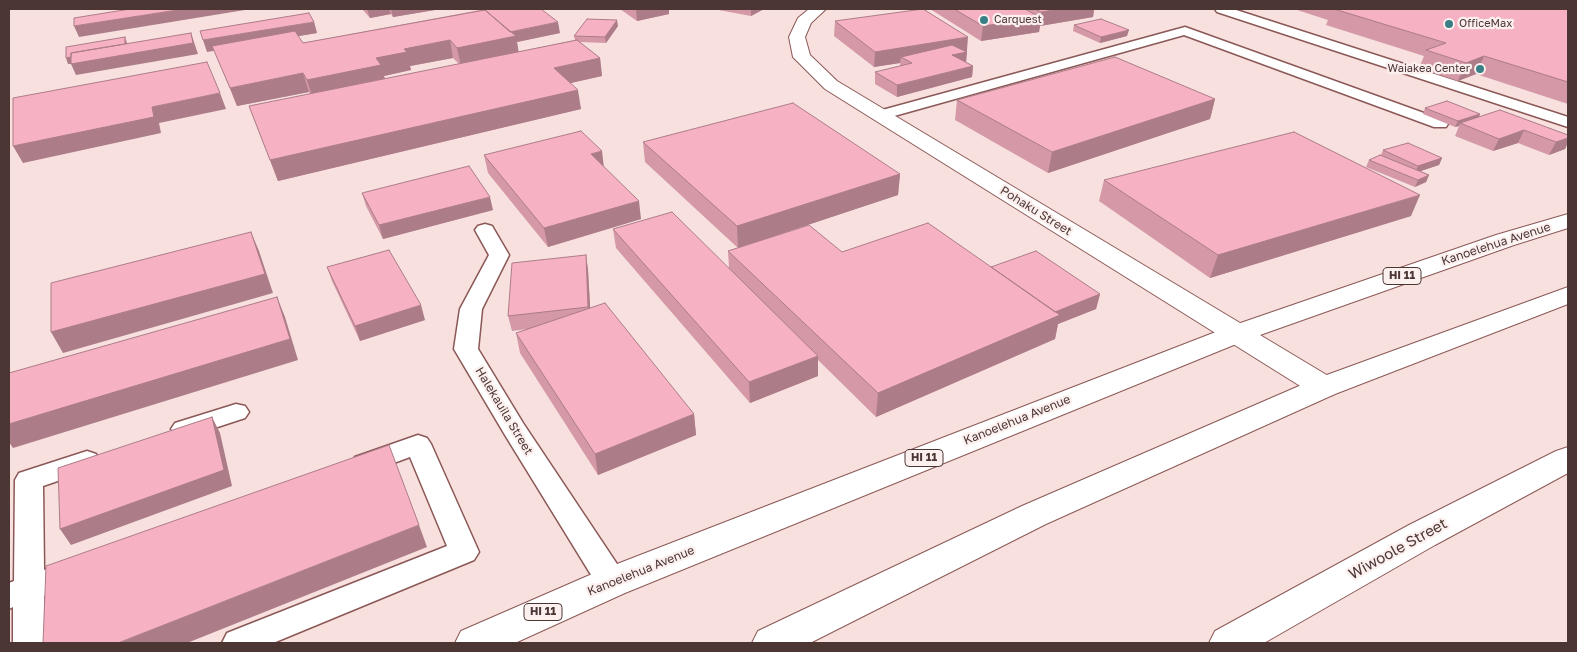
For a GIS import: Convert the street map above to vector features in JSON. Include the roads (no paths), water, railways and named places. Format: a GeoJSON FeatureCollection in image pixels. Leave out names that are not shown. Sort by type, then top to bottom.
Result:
{"type":"FeatureCollection","features":[{"type":"Feature","properties":{"kind":"main road","name":"Pohaku Street"},"geometry":{"type":"LineString","coordinates":[[818,9],[804,21],[797,37],[802,57],[831,85],[1324,388]]}},
{"type":"Feature","properties":{"kind":"main road","name":"Kanoelehua Avenue"},"geometry":{"type":"LineString","coordinates":[[475,643],[612,582],[1236,334],[1505,240],[1568,221]]}},
{"type":"Feature","properties":{"kind":"main road"},"geometry":{"type":"LineString","coordinates":[[772,643],[1034,515],[1324,388],[1568,295]]}},
{"type":"Feature","properties":{"kind":"main road","name":"Wiwoole Street"},"geometry":{"type":"LineString","coordinates":[[1236,642],[1422,535],[1568,459]]}},
{"type":"Feature","properties":{"kind":"lane"},"geometry":{"type":"LineString","coordinates":[[1221,9],[1568,122]]}},
{"type":"Feature","properties":{"kind":"lane"},"geometry":{"type":"LineString","coordinates":[[881,115],[1185,31],[1440,124]]}},
{"type":"Feature","properties":{"kind":"lane","name":"Halekauila Street"},"geometry":{"type":"LineString","coordinates":[[485,230],[499,255],[471,309],[466,349],[514,429],[612,582]]}},
{"type":"Feature","properties":{"kind":"lane"},"geometry":{"type":"LineString","coordinates":[[161,437],[236,412]]}},
{"type":"Feature","properties":{"kind":"lane"},"geometry":{"type":"LineString","coordinates":[[238,643],[464,552],[418,444],[344,472]]}},
{"type":"Feature","properties":{"kind":"lane"},"geometry":{"type":"LineString","coordinates":[[29,643],[19,592],[29,480],[114,452]]}},
{"type":"Feature","properties":{"kind":"lane"},"geometry":{"type":"LineString","coordinates":[[19,592],[93,565]]}},
{"type":"Feature","properties":{"kind":"place","name":"Carquest"},"geometry":{"type":"Point","coordinates":[984,20]}},
{"type":"Feature","properties":{"kind":"place","name":"OfficeMax"},"geometry":{"type":"Point","coordinates":[1449,24]}},
{"type":"Feature","properties":{"kind":"place","name":"Waiakea Center"},"geometry":{"type":"Point","coordinates":[1480,69]}}]}
